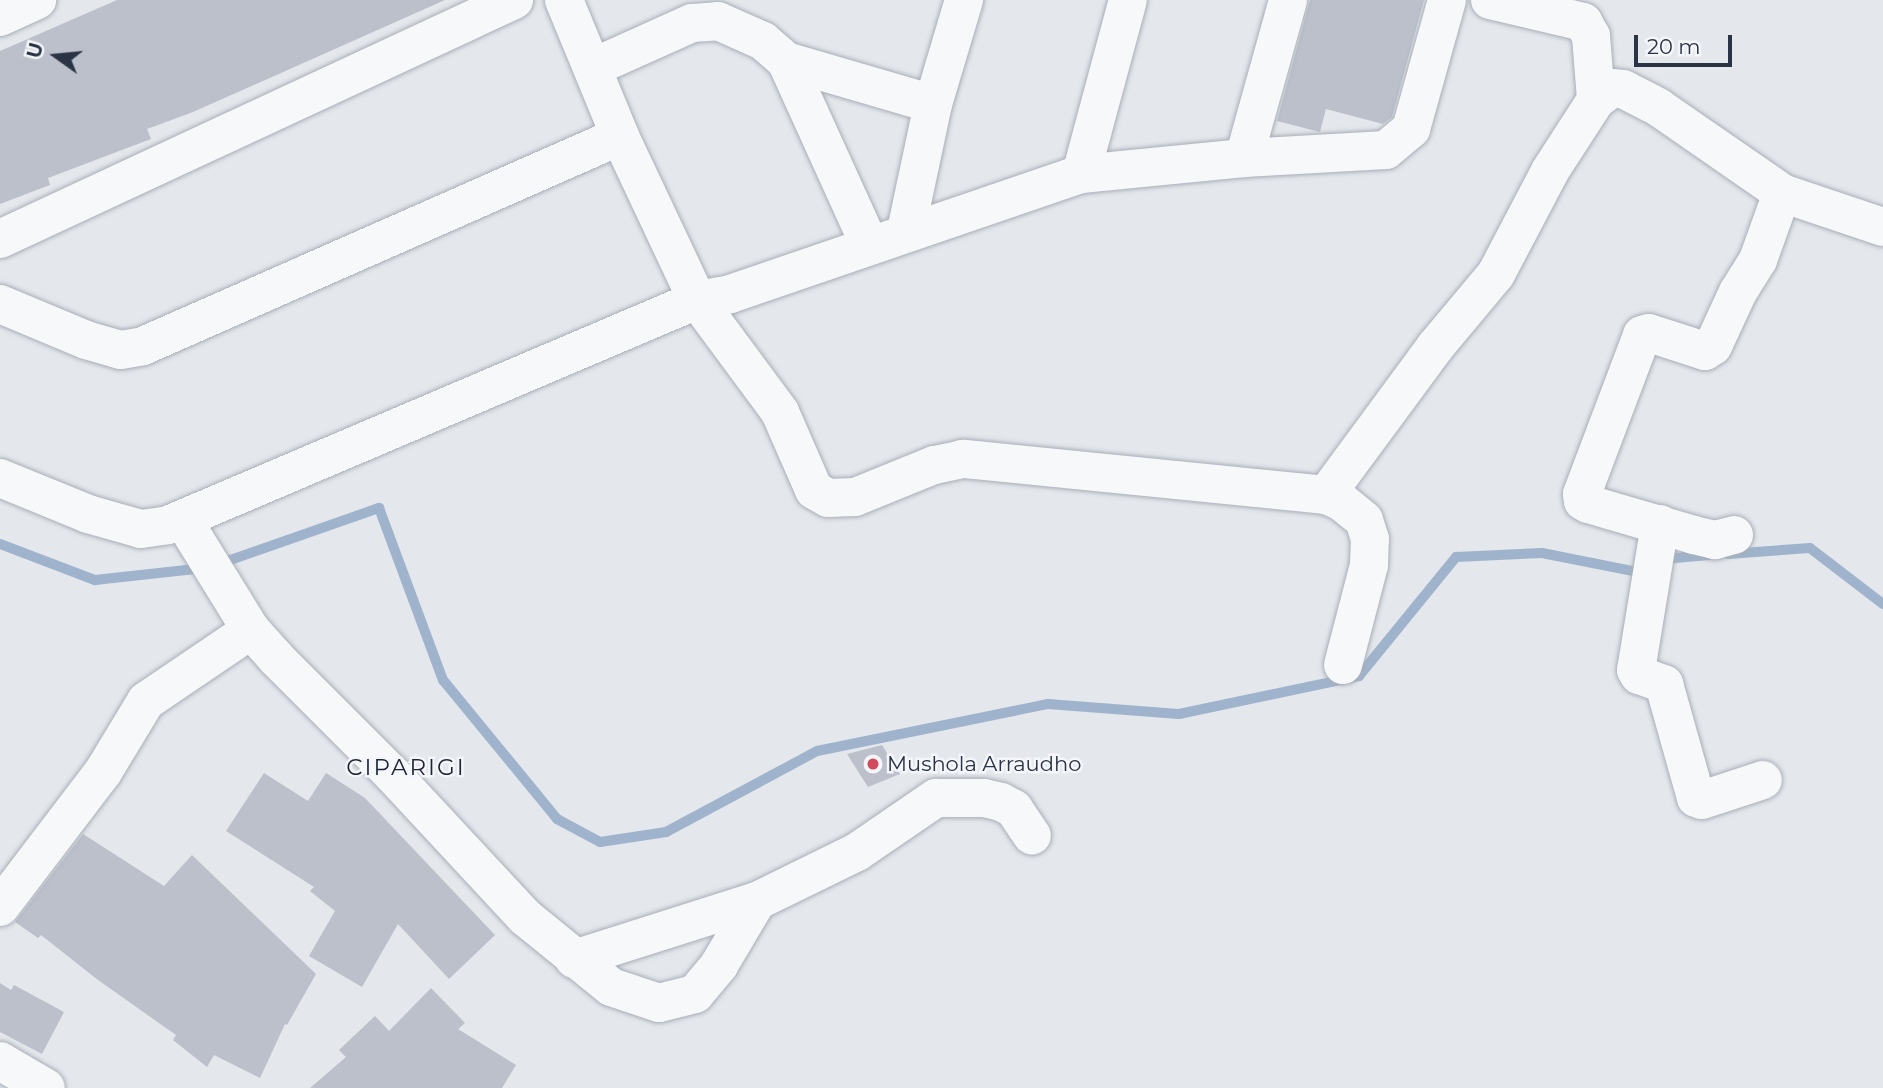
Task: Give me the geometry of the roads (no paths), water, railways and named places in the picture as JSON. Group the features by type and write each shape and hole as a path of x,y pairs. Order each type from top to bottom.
{"street":[{"path":"0,17 37,0"},
{"path":"0,239 514,0"},
{"path":"564,0 594,66 620,136 697,300 780,412 814,490 828,498 855,497 934,466 963,459 1326,495 1342,502 1364,520 1370,539 1369,565 1343,665"},
{"path":"906,231 933,104 964,0"},
{"path":"1081,174 1128,0"},
{"path":"1244,158 1288,0"},
{"path":"0,478 88,514 141,529 191,533 697,300 730,294 906,231 1081,174 1244,158 1386,150 1403,138 1416,116 1447,0"},
{"path":"1490,0 1583,22 1591,36 1595,100"},
{"path":"594,66 692,23 718,20 763,41 786,61 870,246"},
{"path":"786,61 933,104"},
{"path":"1326,495 1435,347 1496,274 1550,171 1595,100 1612,88 1623,89 1658,107 1782,193 1883,227"},
{"path":"0,304 86,340 121,350 143,346 620,136"},
{"path":"1734,535 1715,540 1583,501 1591,469 1642,335 1649,332 1705,351 1713,346 1738,292 1758,260 1782,193"},
{"path":"1660,524 1636,670 1639,675 1664,684 1696,798 1702,800 1763,780"},
{"path":"191,533 251,630 525,916 611,987 659,1003 695,994 719,965 757,901"},
{"path":"0,907 103,772 146,701 251,630"},
{"path":"574,959 757,901 858,852 936,798 984,798 1001,802 1014,809 1032,836"},
{"path":"0,1061 46,1088"}],"waterway":[{"path":"219,564 379,508 443,680 557,819 600,842 666,832 817,751 1048,704 1179,714 1359,676 1456,557 1542,553 1633,571"},
{"path":"0,544 95,580 204,568"},
{"path":"1728,554 1810,548 1883,604"},
{"path":"1664,559 1709,555"}],"place":[{"name":"Mushola Arraudho","path":"873,764"}],"district":[{"name":"CIPARIGI","path":"406,767"}]}
